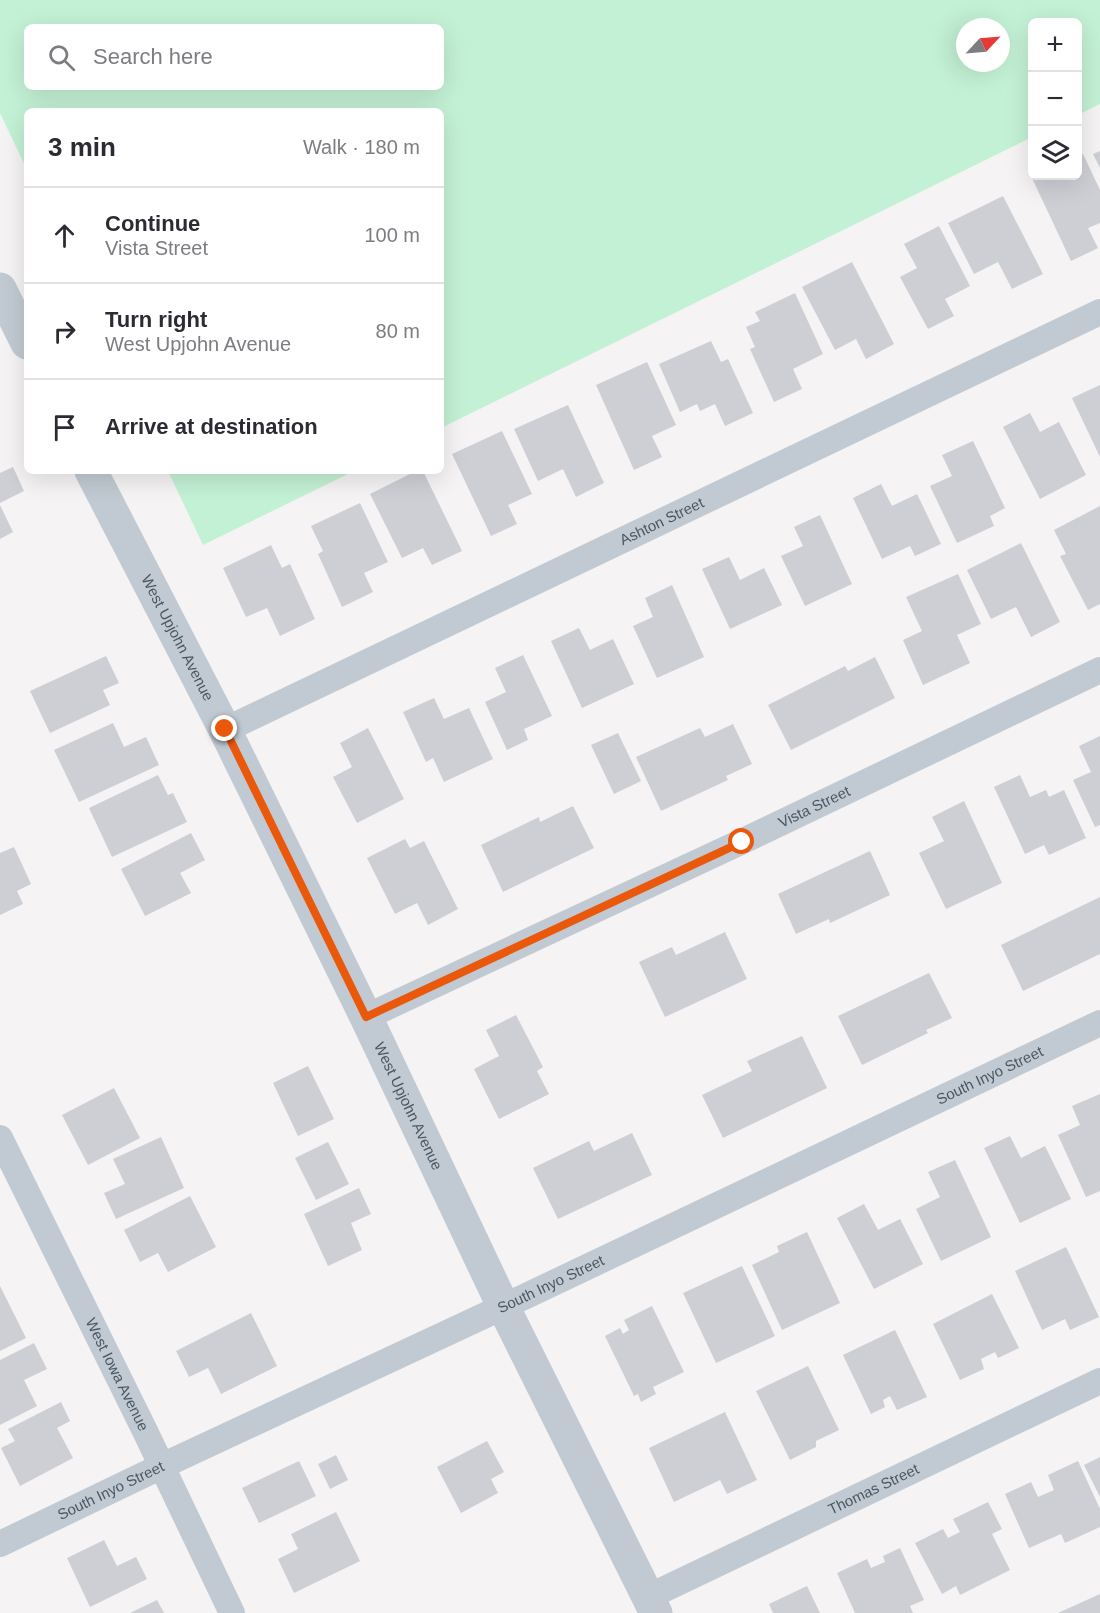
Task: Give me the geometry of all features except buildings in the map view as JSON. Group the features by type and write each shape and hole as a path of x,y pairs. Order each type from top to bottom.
{"street":[{"path":"0,289 24,337"},
{"name":"Ashton Street","path":"225,729 1100,312"},
{"name":"West Upjohn Avenue","path":"93,474 225,729 366,1017 503,1306 652,1605"},
{"name":"Vista Street","path":"366,1017 742,842 1100,670"},
{"name":"South Inyo Street","path":"0,1544 1100,1023"},
{"name":"West Iowa Avenue","path":"0,1138 232,1613"},
{"name":"Thomas Street","path":"652,1605 1100,1381"}],"green space":[{"path":"0,0 1100,0 1100,104 1082,113 1082,18 1028,18 1028,139 444,427 444,108 24,108 24,164 0,113"},
{"path":"169,474 348,474 203,545"}],"route":[{"path":"225,729 366,1017 742,842"}]}
